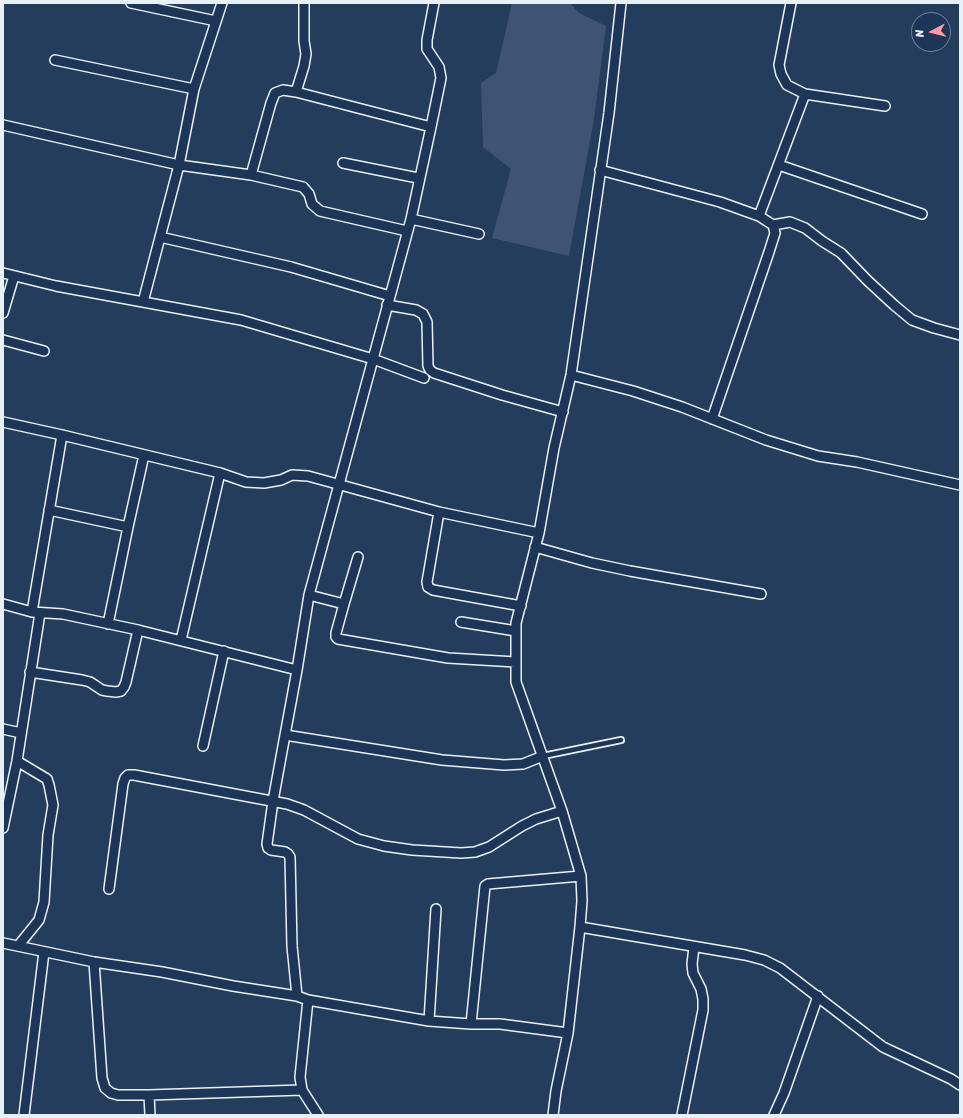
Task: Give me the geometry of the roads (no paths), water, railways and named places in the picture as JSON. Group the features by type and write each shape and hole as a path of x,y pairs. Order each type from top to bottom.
{"street":[{"path":"131,3 216,21"},
{"path":"143,302 179,165 194,89 222,3"},
{"path":"296,92 306,54 304,41 304,3"},
{"path":"297,996 292,946 290,857 285,852 271,850 268,848 267,844 273,801 309,595 411,219 418,178 431,127 441,78 439,67 427,49 427,40 434,3"},
{"path":"554,1115 556,1091 568,1033 580,927 581,876 562,811 516,682 516,623 539,533 554,448 571,375 609,113 621,3"},
{"path":"791,3 779,65 781,74 788,85 805,94 885,106"},
{"path":"55,60 194,89"},
{"path":"251,175 271,103 275,93 283,90 296,92 431,127"},
{"path":"759,216 805,94"},
{"path":"3,125 179,165 251,175 303,187 309,194 312,204 320,211 407,231"},
{"path":"343,163 418,178"},
{"path":"778,165 922,214"},
{"path":"600,170 720,202 759,216 773,225 790,222 805,228 841,253 868,281 912,320 960,335"},
{"path":"411,219 479,234"},
{"path":"712,419 775,233 773,225"},
{"path":"160,237 291,267 416,310 423,314 427,322 428,366 434,373 502,395 563,412"},
{"path":"3,273 56,286 241,320 372,359 424,378"},
{"path":"3,313 14,276"},
{"path":"3,340 44,351"},
{"path":"571,375 633,391 682,407 766,440 818,456 857,462 960,485"},
{"path":"3,422 220,472 246,482 264,483 281,480 292,475 308,476 439,512 539,533"},
{"path":"3,828 17,761 30,672 49,510 62,435"},
{"path":"108,624 144,455"},
{"path":"181,640 220,472"},
{"path":"49,510 128,527"},
{"path":"439,512 426,582 428,587 433,590 521,606"},
{"path":"535,547 592,563 630,571 761,594"},
{"path":"358,557 336,633 336,637 338,639 448,658 516,662"},
{"path":"309,595 344,604"},
{"path":"3,604 36,612 63,614 138,630 297,670"},
{"path":"461,622 516,631"},
{"path":"30,672 90,682 102,690 116,692 121,691 126,682 138,630"},
{"path":"203,746 224,651"},
{"path":"3,729 21,733"},
{"path":"285,734 442,760 504,765 523,764 543,756"},
{"path":"17,761 47,779 53,805 48,835 44,902 39,920 18,946"},
{"path":"109,889 123,784 128,775 287,804 304,810 370,844 412,850 461,854 475,852 489,847 536,819 562,811"},
{"path":"470,1024 485,886 488,884 581,876"},
{"path":"429,1021 436,909"},
{"path":"580,927 745,955 764,960 780,968 884,1047 951,1079 960,1085"},
{"path":"3,943 94,962 162,972 429,1021 470,1024 500,1024 568,1033"},
{"path":"682,1115 703,1010 701,989 693,973 692,964 694,947"},
{"path":"24,1115 44,952"},
{"path":"94,962 102,1078 105,1088 111,1093 118,1095 149,1095 302,1090"},
{"path":"774,1115 784,1093 818,996"},
{"path":"308,1000 300,1077 302,1090 318,1115"},
{"path":"149,1095 150,1115"}],"lane":[{"path":"543,756 621,740"}]}
